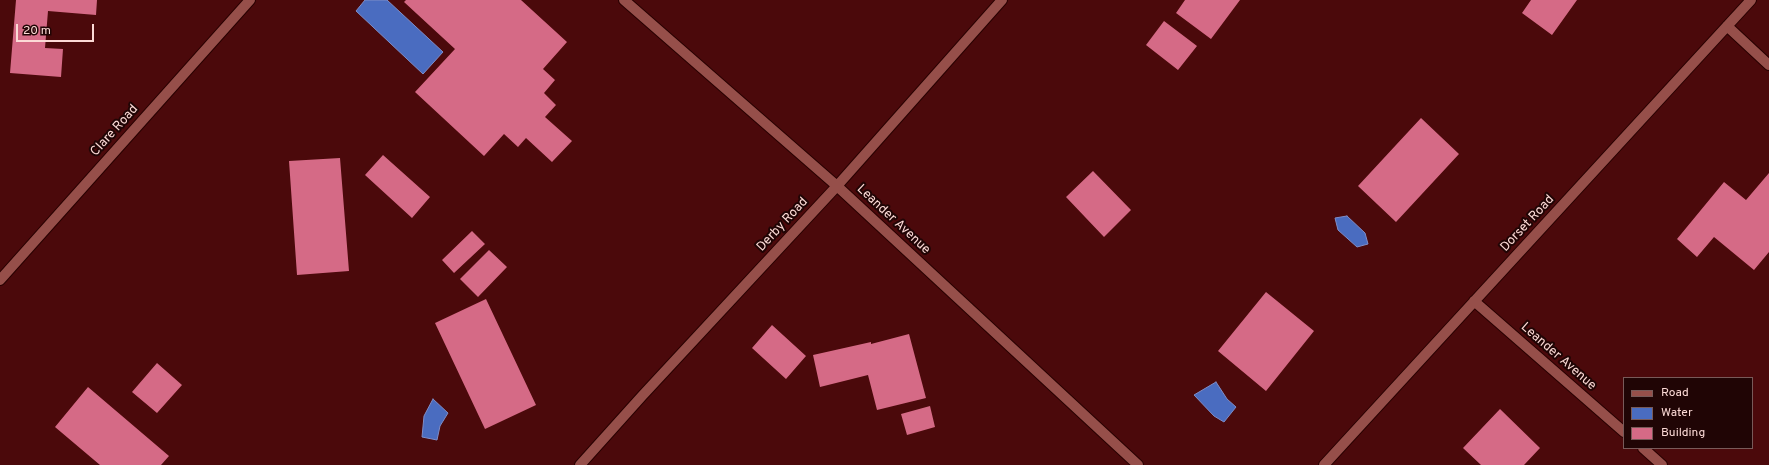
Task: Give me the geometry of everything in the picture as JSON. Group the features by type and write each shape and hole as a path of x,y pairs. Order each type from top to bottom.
{"street":[{"name":"Clare Road","path":"0,280 250,0"},
{"name":"Leander Avenue","path":"624,0 837,186 1138,465"},
{"name":"Derby Road","path":"580,465 837,186 1002,0"},
{"name":"Dorset Road","path":"1324,465 1751,0"},
{"path":"1727,26 1769,65"},
{"name":"Leander Avenue","path":"1474,301 1623,431"},
{"path":"1644,449 1662,465"}],"water":[{"path":"365,0 387,0 443,52 423,74 356,11"},
{"path":"1347,216 1365,233 1368,244 1357,247 1338,230 1335,218"},
{"path":"1216,382 1227,399 1236,407 1224,422 1214,416 1194,395"},
{"path":"433,399 448,413 440,426 437,440 422,437 424,416"}],"building":[{"path":"16,0 97,0 96,15 48,11 45,48 63,49 61,77 10,73"},
{"path":"406,0 521,0 567,42 543,69 555,80 544,93 556,105 545,117 572,141 552,162 526,138 518,147 504,134 484,156 415,92 455,49 404,2"},
{"path":"1185,0 1240,0 1211,39 1176,13"},
{"path":"1531,0 1577,0 1552,35 1522,13"},
{"path":"1164,21 1197,46 1178,70 1146,45"},
{"path":"1421,118 1459,154 1396,222 1358,186"},
{"path":"383,155 430,197 412,218 365,175"},
{"path":"340,158 349,271 297,275 289,161"},
{"path":"1093,171 1131,210 1104,237 1066,197"},
{"path":"1769,173 1769,252 1754,270 1714,237 1697,257 1677,239 1724,182 1746,200"},
{"path":"472,231 485,244 454,273 442,260"},
{"path":"489,250 507,267 478,297 460,279"},
{"path":"1266,292 1314,331 1266,391 1218,351"},
{"path":"486,299 536,405 485,429 435,323"},
{"path":"772,325 806,356 786,379 752,348"},
{"path":"909,334 926,398 877,410 868,375 820,387 813,355 871,342 871,344"},
{"path":"157,363 182,385 157,413 132,392"},
{"path":"88,387 169,456 161,465 100,465 55,427"},
{"path":"930,406 935,427 907,435 901,414"},
{"path":"1500,409 1540,448 1524,465 1481,465 1463,448"}]}
